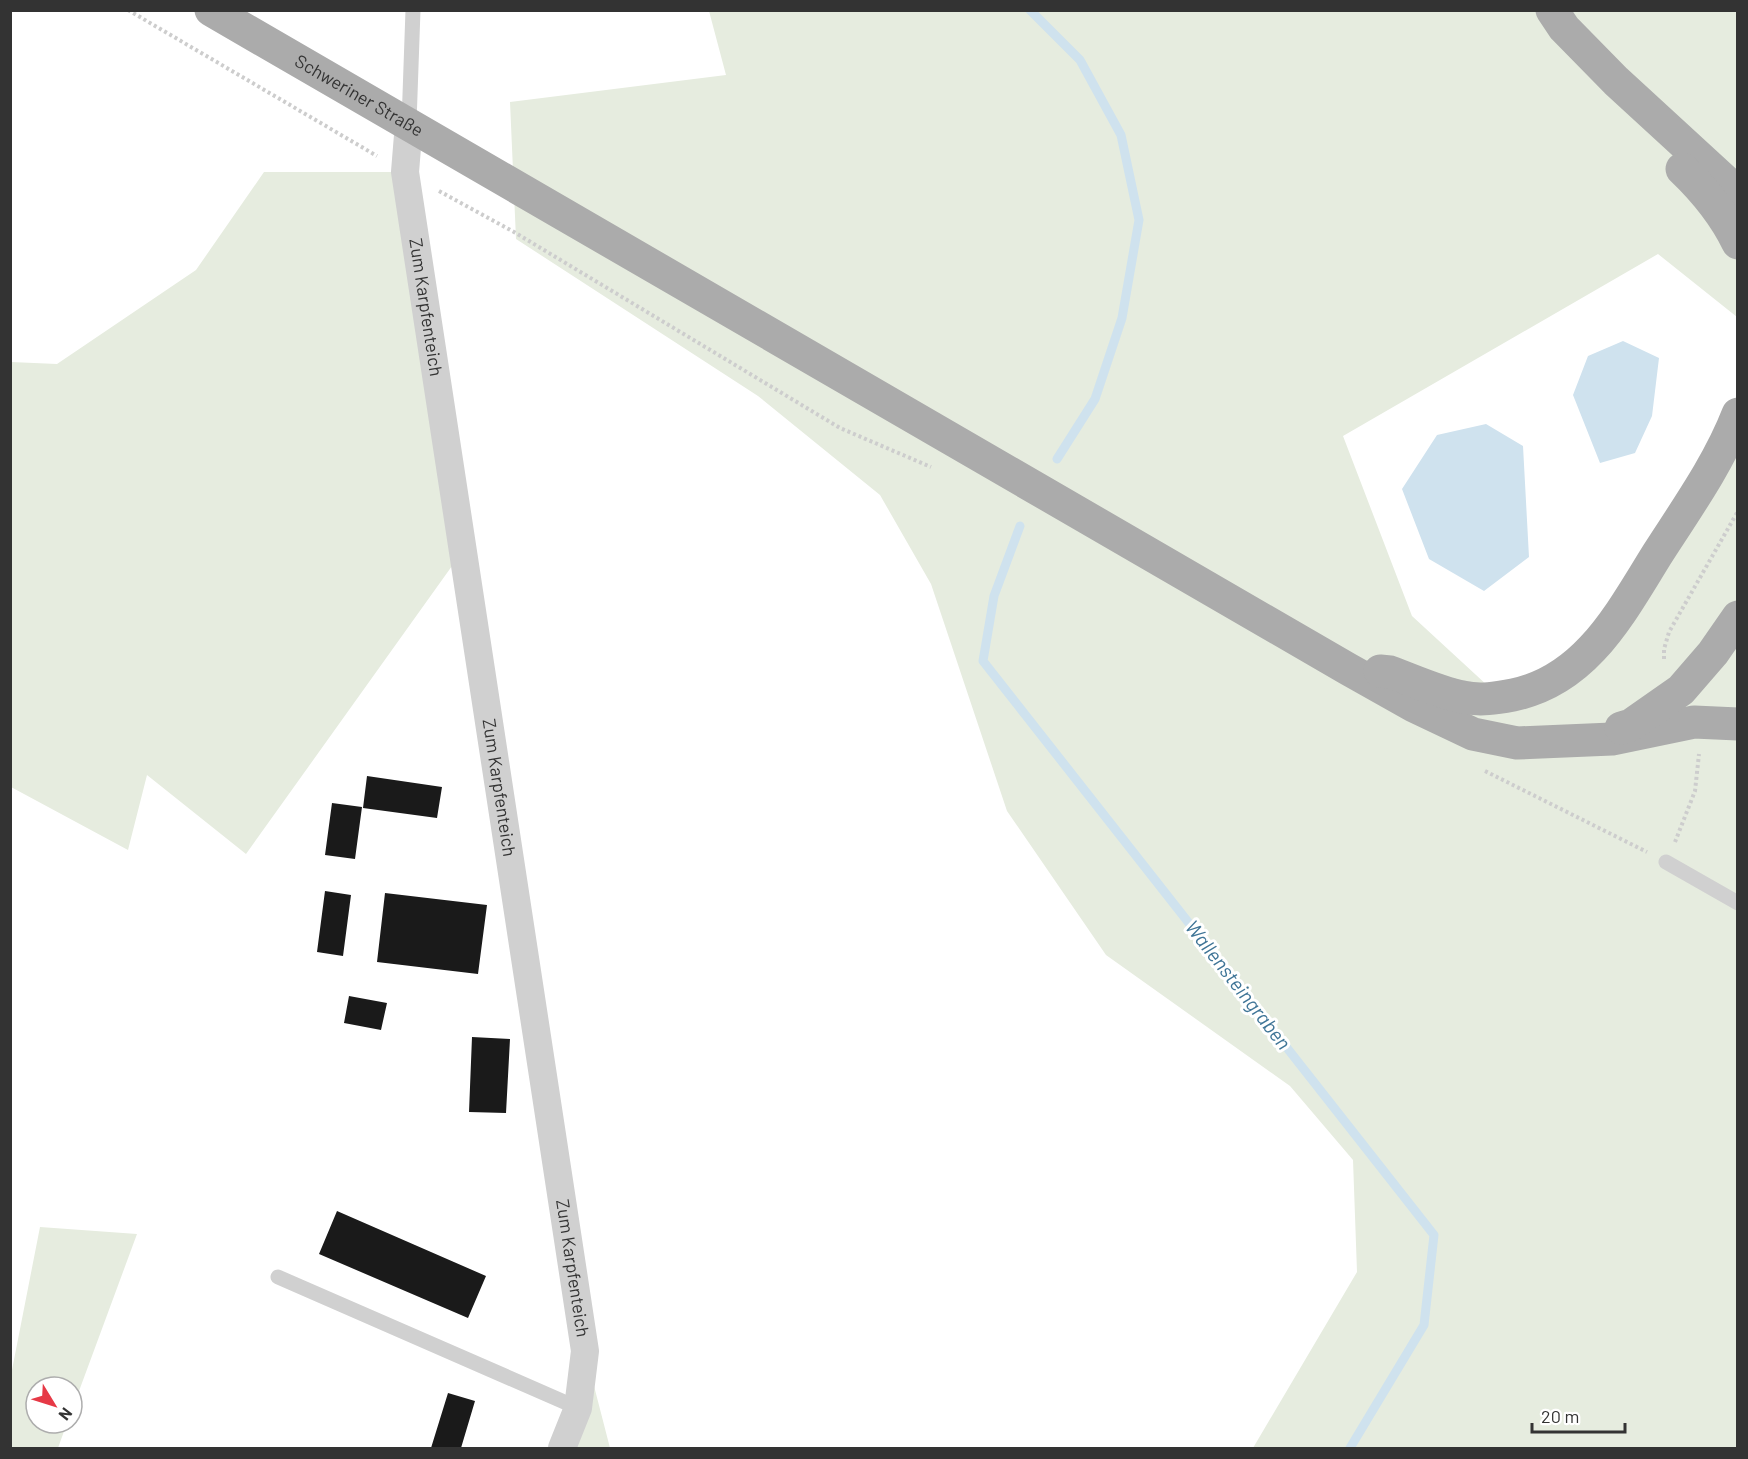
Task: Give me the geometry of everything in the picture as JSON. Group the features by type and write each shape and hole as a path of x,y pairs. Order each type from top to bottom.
{"main road":[{"name":"Schweriner Straße","path":"211,10 1414,706 1473,734 1517,743 1578,742"},
{"path":"1552,10 1564,28 1616,81 1737,193"},
{"path":"1616,81 1620,101 1636,127 1688,175 1712,201 1729,225 1737,243"},
{"path":"1348,669 1390,672 1462,697 1479,699 1528,692 1561,676 1590,652 1610,630 1697,491 1728,438 1737,414"},
{"path":"1578,742 1631,725 1681,690 1713,653 1737,618"},
{"path":"1578,742 1612,739 1694,722 1737,724"}],"street":[{"name":"Zum Karpfenteich","path":"409,123 405,172 585,1351 578,1408 562,1449"}],"lane":[{"path":"409,123 413,10"},
{"path":"1666,862 1737,903"},
{"path":"278,1277 578,1408"}],"path":[{"path":"128,10 405,172 514,232 840,428 938,470"},
{"path":"1477,767 1666,862"}],"shaded area":[{"path":"709,11 1737,11 1737,317 1658,254 1343,436 1412,616 1501,698 1561,676 1737,414 1737,1448 1253,1448 1357,1272 1353,1160 1290,1086 1106,955 1007,811 931,584 880,495 758,396 516,239 510,102 726,75"},
{"path":"264,172 405,172 462,552 246,854 147,775 128,850 11,787 11,362 57,364 196,270"},
{"path":"40,1227 137,1234 84,1378 84,1375 24,1375 24,1435 63,1435 58,1448 11,1448 11,1375"},
{"path":"585,1351 610,1448 562,1448"}],"water":[{"path":"1623,341 1659,358 1652,416 1635,453 1600,463 1573,395 1588,356"},
{"path":"1486,424 1523,446 1529,557 1484,591 1429,559 1402,489 1437,435"}],"building":[{"path":"367,776 442,787 437,818 363,808"},
{"path":"332,803 362,807 355,859 325,855"},
{"path":"325,891 351,895 343,956 317,952"},
{"path":"385,893 487,905 478,974 377,962"},
{"path":"349,996 387,1003 381,1030 344,1023"},
{"path":"472,1037 510,1039 506,1113 469,1112"},
{"path":"337,1211 486,1276 468,1318 319,1254"},
{"path":"448,1393 475,1401 461,1448 431,1448"}],"waterway":[{"name":"Wallensteingraben","path":"1030,10 1080,60 1121,135 1139,220 1122,318 1095,399 1057,459"},
{"name":"Wallensteingraben","path":"1020,526 994,596 983,661 1434,1235 1424,1325 1350,1448"}]}
